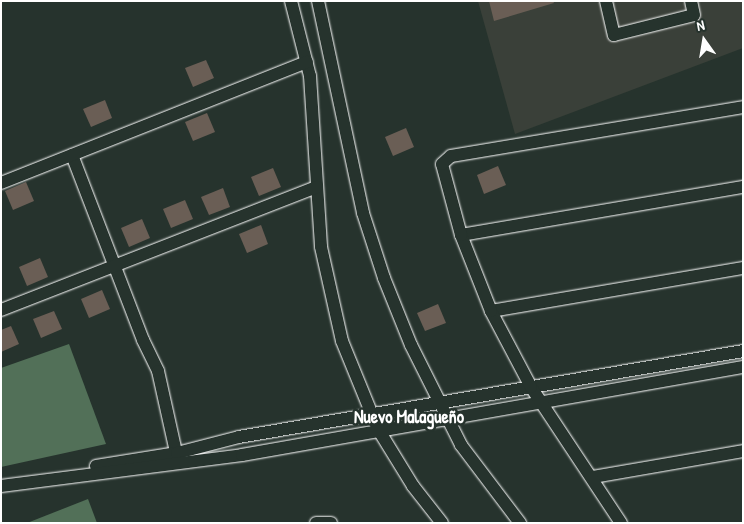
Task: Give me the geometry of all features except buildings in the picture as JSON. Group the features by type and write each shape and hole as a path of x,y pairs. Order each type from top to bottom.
{"street":[{"path":"291,1 307,62 314,118 321,247 332,307 371,415 378,429 412,486 442,523"},
{"path":"318,1 369,236 397,313 447,419 473,462 520,523"},
{"path":"607,4 614,35 694,15 691,1"},
{"path":"1,183 307,62"},
{"path":"621,523 594,477 540,401 491,311 461,235 442,170 446,159 743,108"},
{"path":"72,155 161,380 178,458"},
{"path":"1,310 317,187"},
{"path":"461,235 743,187"},
{"path":"491,311 743,268"},
{"path":"178,458 239,437 743,351"},
{"path":"7,485 178,458 250,454 378,429 447,419 540,401 743,367"},
{"path":"594,477 743,451"},
{"path":"316,523 331,523"}],"shaded area":[{"path":"478,1 743,1 743,48 515,134"}],"green space":[{"path":"69,344 106,444 1,467 1,368"},
{"path":"88,499 97,523 27,523"}],"district":[{"name":"Nuevo Malagueño","path":"409,417"}]}
